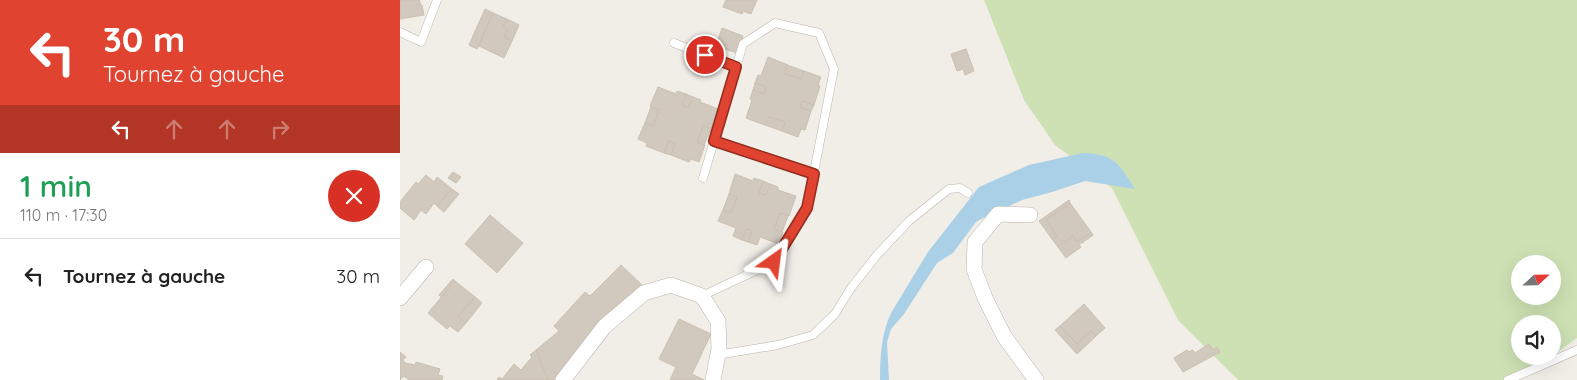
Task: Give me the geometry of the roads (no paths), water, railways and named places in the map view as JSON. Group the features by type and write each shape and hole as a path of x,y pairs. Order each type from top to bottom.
{"street":[{"path":"1030,215 998,214 975,242 974,269 985,298 1004,336 1036,380"},
{"path":"400,298 426,267"},
{"path":"563,380 604,327 644,293 671,285 702,296 718,322 717,355 713,380"}],"lane":[{"path":"400,32 421,42 437,0"},
{"path":"702,296 774,262 807,208 834,69 819,34 775,23 743,44 703,178"},
{"path":"674,43 736,67"},
{"path":"714,141 814,174"},
{"path":"717,355 778,345 813,335 835,314 851,288 877,255 909,221 949,189 960,188 968,193"},
{"path":"1508,380 1577,350"}],"water":[{"path":"1083,153 1102,156 1115,162 1135,189 1085,181 1022,200 976,222 953,253 937,263 904,314 891,329 887,342 889,380 880,380 883,338 891,313 928,252 979,187 1029,165"}]}
